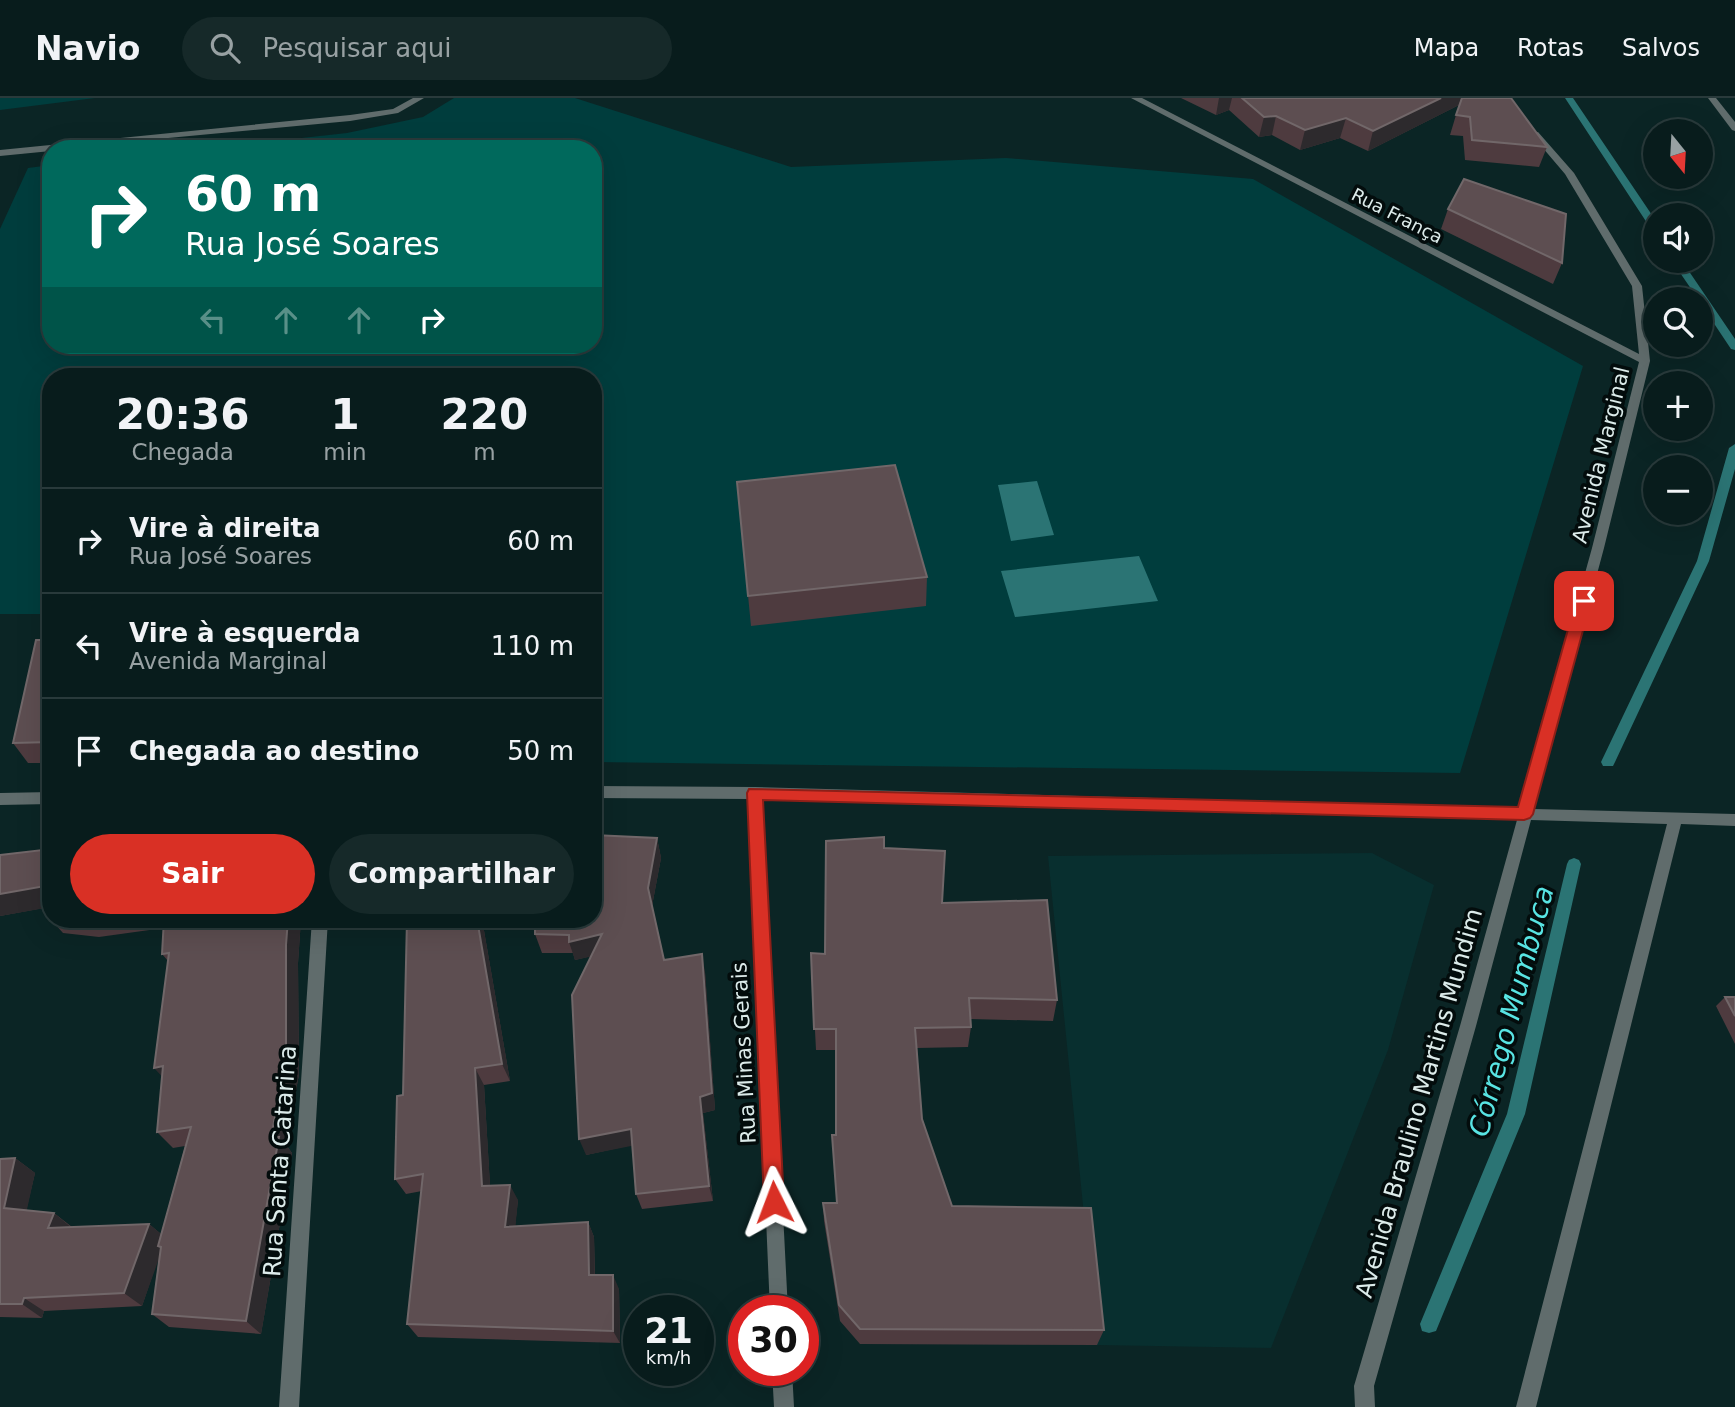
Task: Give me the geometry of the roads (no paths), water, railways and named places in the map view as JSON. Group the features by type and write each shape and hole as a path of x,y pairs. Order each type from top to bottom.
{"street":[{"path":"130,140 350,118 395,111 420,98"},
{"name":"Rua França","path":"1135,98 1645,361"},
{"path":"1712,98 1735,128"},
{"name":"Avenida Marginal","path":"1524,814 1598,548 1645,361 1637,286 1569,173 1528,126"},
{"path":"0,153 42,149"},
{"path":"602,792 755,793 1735,820"},
{"name":"Rua Minas Gerais","path":"755,793 778,1295"},
{"path":"0,799 42,798"},
{"name":"Avenida Braulino Martins Mundim","path":"1365,1407 1364,1386 1468,1026 1524,814"},
{"path":"1525,1407 1676,817"},
{"name":"Rua Santa Catarina","path":"289,1407 319,928"},
{"path":"783,1386 784,1407"}],"waterway":[{"name":"Córrego Mumbuca","path":"1569,98 1643,209"},
{"name":"Córrego Mumbuca","path":"1685,273 1735,347"},
{"name":"Córrego Mumbuca","path":"1608,762 1703,561 1735,448"},
{"name":"Córrego Mumbuca","path":"1429,1324 1516,1114 1574,864"}]}
